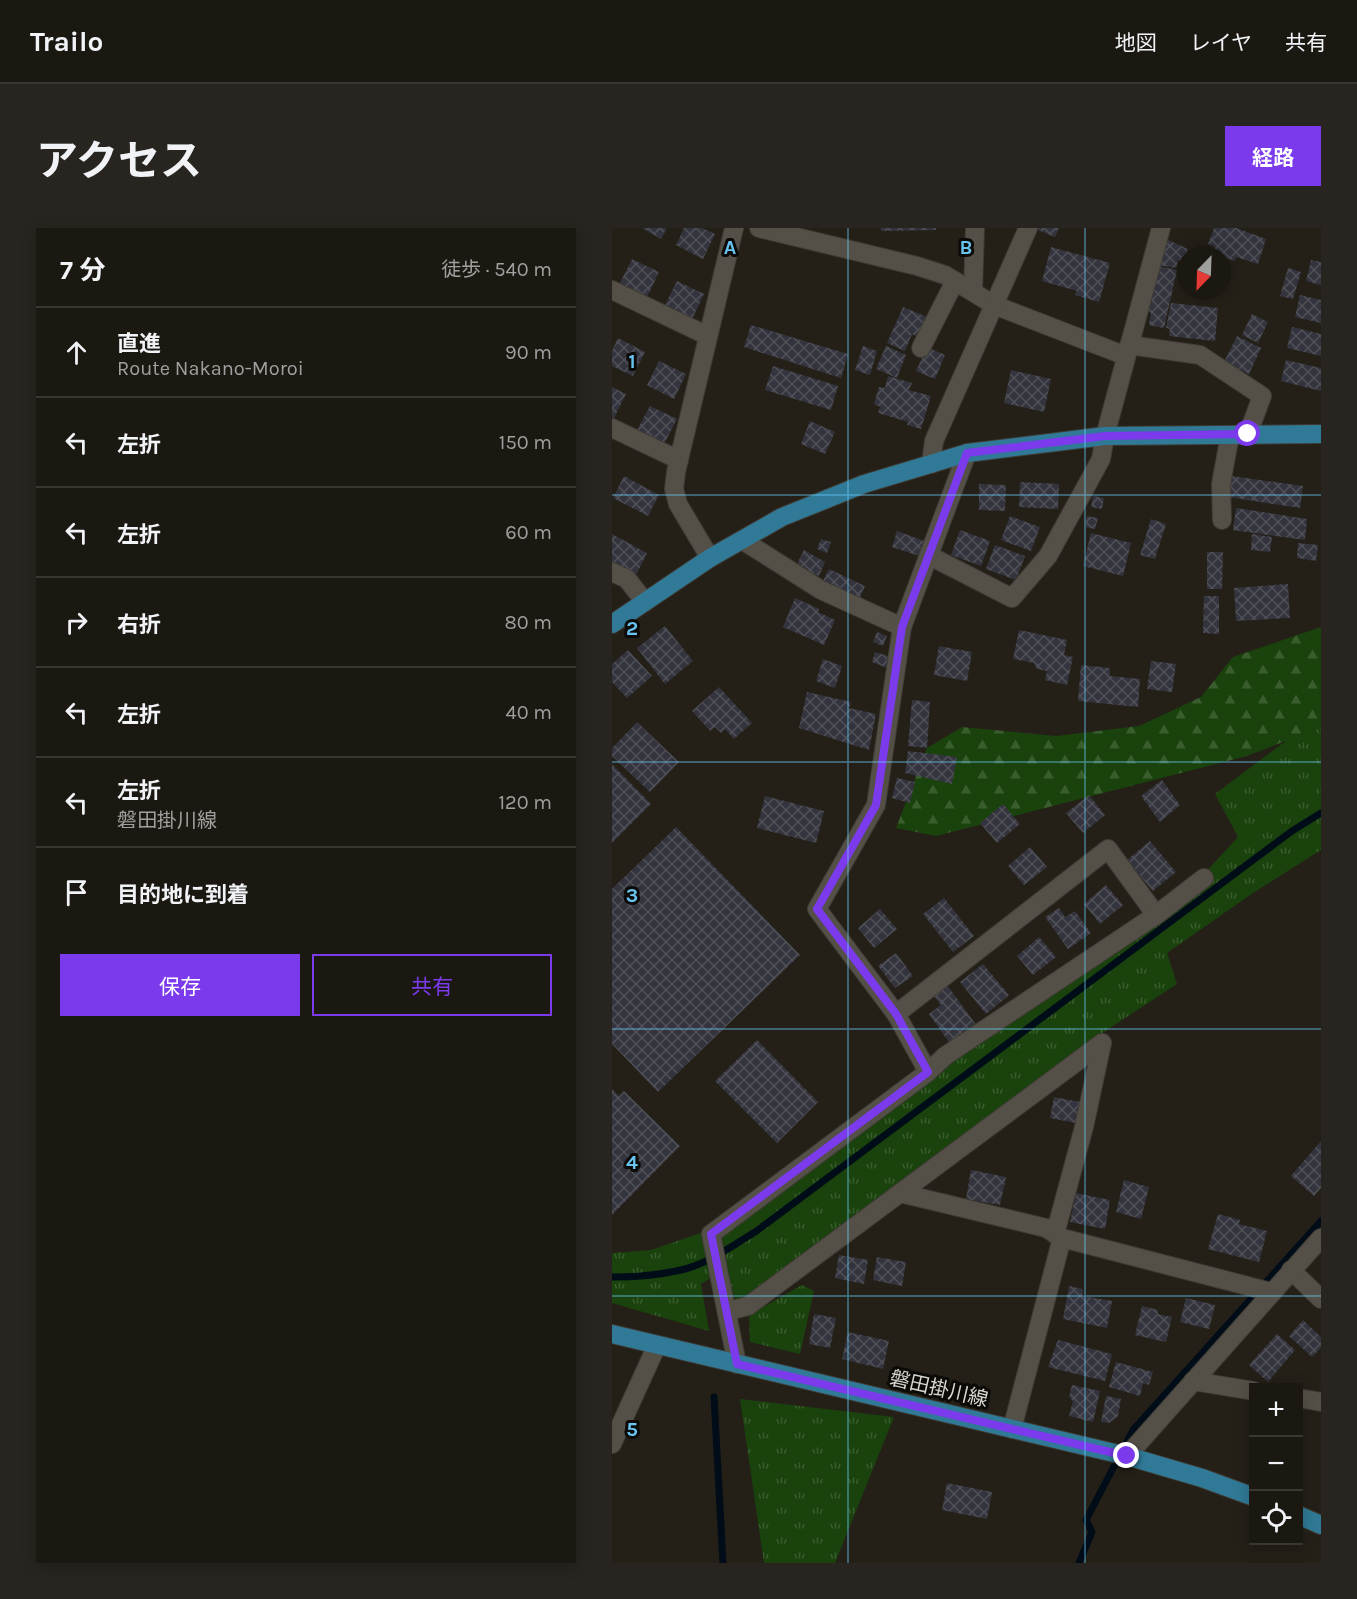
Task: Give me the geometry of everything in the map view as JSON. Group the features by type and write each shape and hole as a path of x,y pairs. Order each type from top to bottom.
{"main road":[{"path":"612,624 710,558 782,517 864,484 967,453 1105,436 1321,434"},
{"name":"磐田掛川線","path":"612,1334 1127,1456 1202,1478 1249,1495"},
{"path":"1303,1517 1321,1525"}],"street":[{"path":"710,558 678,504 674,489 734,228"},
{"path":"759,228 945,275 994,304 1128,350 1200,355 1262,396 1239,435 1221,484 1222,520"},
{"path":"973,292 975,228"},
{"path":"931,464 934,441 1028,228"},
{"path":"930,556 1012,598 1048,556 1101,459 1105,436 1161,228"},
{"path":"921,348 955,281"},
{"path":"612,290 708,336"},
{"path":"612,428 679,460"},
{"path":"928,1072 896,1014 817,909 876,805 902,627 967,453"},
{"path":"742,540 822,590 902,627"},
{"path":"612,572 627,579 645,602"},
{"path":"896,1014 1108,849 1156,915"},
{"path":"737,1364 711,1234 928,1072 945,1056 1156,915 1203,878"},
{"path":"728,1311 748,1306 1102,1043 1012,1429"},
{"path":"900,1193 1046,1228 1058,1236 1271,1292"},
{"path":"1127,1456 1321,1238"},
{"path":"1291,1270 1321,1299"},
{"path":"612,1444 657,1345"},
{"path":"1193,1381 1249,1390"},
{"path":"1303,1399 1321,1402"}],"green space":[{"path":"1321,627 1321,727 1247,756 936,836 896,828 927,748 962,727 1056,736 1139,726 1201,697 1233,657"},
{"path":"1321,727 1321,850 1253,893 1167,953 1177,984 1087,1043 738,1308 725,1269 701,1284 709,1331 612,1303 612,1253 651,1250 721,1226 947,1067 1192,887 1238,837 1215,794 1291,737"},
{"path":"802,1285 814,1291 800,1354 750,1342 749,1315"},
{"path":"740,1399 894,1417 835,1563 764,1563"}],"building":[{"path":"642,228 667,228 661,239"},
{"path":"684,228 702,228 715,234 703,259 676,245"},
{"path":"881,228 936,228 936,230 881,231"},
{"path":"1033,228 1059,228 1055,237"},
{"path":"1214,228 1236,228 1266,239 1258,264 1236,257 1235,261 1231,260 1231,246 1208,244"},
{"path":"1166,239 1181,246 1177,246 1176,268 1157,265"},
{"path":"1051,247 1110,263 1099,302 1075,295 1077,291 1042,281"},
{"path":"632,259 659,272 647,297 620,283"},
{"path":"1311,260 1321,262 1321,285 1306,281"},
{"path":"1157,266 1177,270 1164,328 1149,325 1151,313 1148,311"},
{"path":"1288,268 1301,272 1293,299 1280,296"},
{"path":"677,281 704,294 692,319 665,305"},
{"path":"1300,295 1321,300 1321,323 1295,317"},
{"path":"1171,303 1218,308 1215,341 1169,336 1170,329 1166,328"},
{"path":"903,307 927,317 918,337 912,334 905,351 887,343"},
{"path":"1252,314 1268,322 1258,343 1242,335"},
{"path":"751,325 848,354 841,378 744,347"},
{"path":"1292,327 1321,334 1321,356 1287,348"},
{"path":"1237,336 1261,348 1249,374 1224,362"},
{"path":"618,338 645,352 633,376 612,366 612,351"},
{"path":"863,346 877,351 870,375 855,370"},
{"path":"886,346 906,355 897,378 876,369"},
{"path":"927,347 945,355 935,379 916,371"},
{"path":"1286,360 1321,368 1321,391 1281,381"},
{"path":"659,361 686,374 674,399 647,385"},
{"path":"773,366 838,386 831,410 765,390"},
{"path":"1011,370 1051,379 1044,412 1004,403"},
{"path":"888,376 912,383 909,390 931,396 921,429 907,425 908,422 878,413 880,407 874,404 879,387 885,388"},
{"path":"612,387 626,394 614,418 612,417"},
{"path":"650,406 677,419 664,444 637,430"},
{"path":"810,421 835,432 825,454 801,444"},
{"path":"624,476 659,495 648,516 613,498"},
{"path":"1232,476 1303,486 1300,508 1228,497"},
{"path":"1020,482 1059,484 1058,509 1019,507"},
{"path":"979,484 1006,485 1005,511 979,510"},
{"path":"1093,496 1104,498 1102,509 1091,507"},
{"path":"1236,508 1307,519 1305,540 1233,530"},
{"path":"1010,516 1040,527 1031,551 1001,540"},
{"path":"1087,516 1098,518 1095,529 1085,527"},
{"path":"1151,519 1166,524 1155,559 1140,555"},
{"path":"960,530 990,541 981,566 951,555"},
{"path":"897,531 927,542 922,557 892,547"},
{"path":"1091,533 1131,543 1123,576 1083,566"},
{"path":"612,534 647,553 636,575 612,562"},
{"path":"1252,534 1272,537 1270,552 1251,550"},
{"path":"821,539 831,542 827,553 817,549"},
{"path":"1298,543 1318,545 1316,561 1297,558"},
{"path":"995,545 1025,556 1016,580 986,569"},
{"path":"804,550 825,562 819,576 796,566"},
{"path":"1207,552 1223,552 1222,589 1207,589"},
{"path":"829,569 865,586 859,600 822,583"},
{"path":"1288,584 1290,618 1236,621 1234,588"},
{"path":"1204,596 1219,596 1219,634 1203,633"},
{"path":"795,598 819,609 818,612 835,620 824,645 783,627"},
{"path":"665,626 693,661 665,684 637,648"},
{"path":"1019,630 1067,640 1064,655 1073,657 1067,685 1045,680 1047,671 1037,669 1034,663 1013,659"},
{"path":"877,632 887,636 883,646 873,642"},
{"path":"939,646 972,652 967,681 934,675"},
{"path":"628,650 652,676 627,698 612,682 612,664"},
{"path":"875,652 891,657 887,668 872,662"},
{"path":"823,659 842,666 835,688 816,681"},
{"path":"1151,661 1176,664 1172,692 1147,689"},
{"path":"1081,665 1110,668 1110,676 1140,679 1138,707 1078,701"},
{"path":"719,687 752,723 734,739 725,729 721,733 715,727 710,731 692,711"},
{"path":"807,692 851,702 849,708 876,714 869,750 799,728"},
{"path":"912,700 930,702 927,748 908,746"},
{"path":"637,722 679,762 650,792 612,756 612,748"},
{"path":"908,751 957,757 952,784 905,773"},
{"path":"612,764 651,804 612,843"},
{"path":"897,778 915,782 910,803 892,798"},
{"path":"1162,780 1180,805 1160,822 1141,796"},
{"path":"1089,795 1105,815 1083,833 1066,813"},
{"path":"765,796 824,811 816,843 757,828"},
{"path":"1003,804 1020,824 997,843 980,823"},
{"path":"676,827 800,955 658,1092 612,1044 612,889"},
{"path":"1150,841 1176,872 1153,891 1127,860"},
{"path":"1030,847 1047,867 1024,885 1008,866"},
{"path":"1106,885 1123,905 1100,924 1084,904"},
{"path":"944,898 974,936 953,952 923,914"},
{"path":"1059,908 1065,917 1075,911 1091,933 1068,949 1045,917"},
{"path":"880,909 897,929 874,948 858,928"},
{"path":"1039,937 1056,957 1033,975 1017,956"},
{"path":"896,953 913,976 895,988 878,966"},
{"path":"983,964 1009,995 986,1014 960,982"},
{"path":"947,985 977,1026 951,1045 929,1014 941,1005 933,995"},
{"path":"757,1040 818,1102 777,1143 715,1081"},
{"path":"612,1089 619,1096 624,1091 680,1146 612,1215"},
{"path":"1054,1097 1080,1102 1076,1123 1050,1118"},
{"path":"1321,1141 1321,1188 1314,1196 1291,1176"},
{"path":"971,1170 1006,1177 1000,1205 966,1199"},
{"path":"1124,1180 1149,1187 1141,1219 1116,1212"},
{"path":"1076,1193 1110,1200 1105,1229 1070,1222"},
{"path":"1218,1214 1240,1220 1239,1224 1267,1231 1259,1262 1208,1249"},
{"path":"839,1255 868,1260 864,1284 835,1278"},
{"path":"877,1257 906,1262 902,1286 873,1280"},
{"path":"1069,1286 1083,1289 1082,1296 1112,1301 1107,1328 1063,1319"},
{"path":"1186,1298 1215,1305 1209,1329 1180,1322"},
{"path":"1142,1306 1158,1310 1158,1314 1172,1317 1166,1342 1135,1335"},
{"path":"814,1314 836,1318 830,1348 809,1344"},
{"path":"1303,1320 1321,1337 1321,1348 1312,1357 1289,1336"},
{"path":"848,1332 889,1341 883,1369 842,1359"},
{"path":"1277,1334 1295,1350 1268,1382 1249,1365"},
{"path":"1058,1340 1112,1354 1105,1381 1048,1367"},
{"path":"1116,1362 1153,1372 1149,1385 1143,1383 1140,1396 1109,1387"},
{"path":"1072,1385 1100,1391 1093,1422 1069,1416 1073,1401 1069,1397"},
{"path":"1106,1396 1121,1399 1118,1416 1109,1423 1101,1422"},
{"path":"947,1483 992,1492 987,1519 942,1510"}],"waterway":[{"path":"612,1277 673,1272 701,1264 755,1232 1292,831 1321,813"},
{"path":"1079,1563 1092,1532 1086,1520 1133,1430 1321,1221"},
{"path":"714,1397 723,1563"}],"route":[{"path":"1127,1456 737,1364 711,1234 928,1072 896,1014 817,909 876,805 902,627 967,453 1105,436 1248,434"}]}
